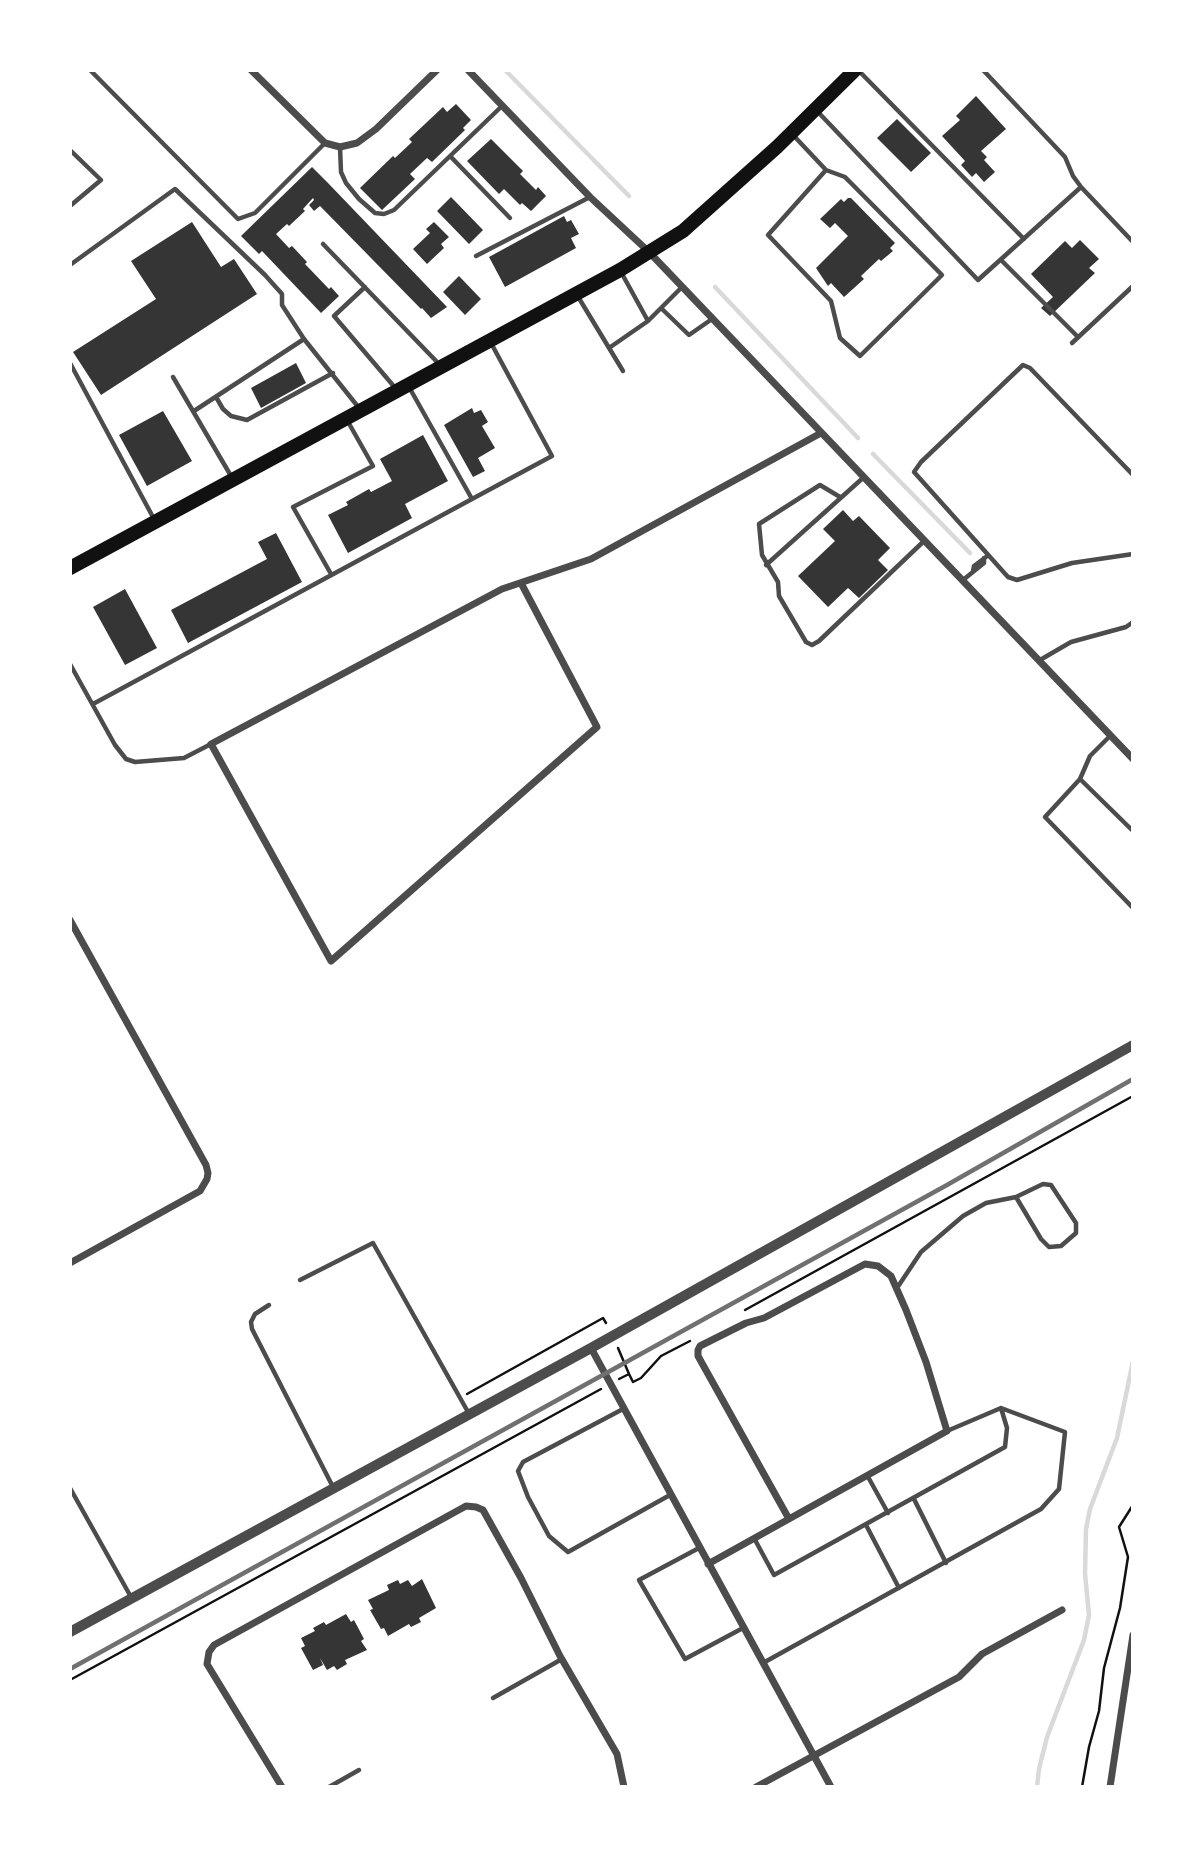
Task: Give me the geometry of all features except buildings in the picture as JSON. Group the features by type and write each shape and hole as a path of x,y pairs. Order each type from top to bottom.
{"main road":[{"path":"70,568 490,342 620,270 683,231 856,70"}],"street":[{"path":"251,70 325,143 340,147 357,144 376,129 437,70"},
{"path":"468,70 590,197 649,252 1133,759"},
{"path":"522,583 597,727 331,961 211,744 502,589 591,559 821,433"},
{"path":"70,920 206,1165 207,1179 200,1191 70,1263"},
{"path":"70,1632 591,1348 1133,1045"},
{"path":"708,1564 789,1519 867,1475 947,1431 926,1362 897,1289 891,1276 878,1266 864,1264 764,1318 746,1323 700,1346 698,1350 698,1356 789,1519"},
{"path":"591,1348 831,1787"},
{"path":"282,1787 206,1664 214,1644 466,1506 483,1510 562,1659 617,1754 624,1787"},
{"path":"756,1787 959,1677 982,1654 1062,1610"},
{"path":"1110,1787 1133,1639"}],"lane":[{"path":"90,70 238,219 255,213 325,143"},
{"path":"856,70 1024,239"},
{"path":"983,70 1065,157 1081,187 1133,242"},
{"path":"340,147 341,172 346,183 375,213 384,214 394,210 502,105"},
{"path":"816,109 978,280 1081,187"},
{"path":"791,133 826,170 845,177 942,275 860,356 840,338 831,301 768,235 826,170"},
{"path":"70,150 101,180 70,206"},
{"path":"451,157 510,218"},
{"path":"70,265 175,189 282,294 282,304 304,338 361,411"},
{"path":"476,256 590,197"},
{"path":"323,244 442,367"},
{"path":"1001,260 1078,337"},
{"path":"620,270 648,321"},
{"path":"1072,344 1133,286"},
{"path":"365,287 334,316 403,389 472,499"},
{"path":"609,348 648,321 682,287"},
{"path":"577,294 623,371"},
{"path":"662,309 689,335 712,318"},
{"path":"194,411 304,338"},
{"path":"93,704 552,456 490,342"},
{"path":"70,363 156,523"},
{"path":"1133,475 1030,368 1023,365 921,462 914,472 986,556 1008,577 1017,580 1072,563 1133,554"},
{"path":"216,397 231,416 247,420 333,373"},
{"path":"173,377 233,480"},
{"path":"331,574 293,507 373,466 346,419"},
{"path":"766,565 864,477"},
{"path":"840,497 820,485 759,524 759,541 766,565 778,582 779,596 806,642 812,645 924,541"},
{"path":"962,580 986,556"},
{"path":"1040,660 1070,642 1126,627 1133,622"},
{"path":"70,664 121,754 135,762 184,758 211,744"},
{"path":"1110,736 1090,756 1080,779 1045,817 1133,908"},
{"path":"1080,779 1133,831"},
{"path":"897,1289 921,1252 955,1223 986,1203 1016,1197 1043,1184 1051,1185 1076,1223 1076,1233 1061,1246 1049,1247 1041,1239 1016,1197"},
{"path":"300,1280 373,1243 469,1413"},
{"path":"269,1305 255,1314 251,1322 252,1329 333,1488"},
{"path":"754,1538 774,1575 1005,1447 1007,1427 1001,1408"},
{"path":"763,1662 1041,1509 1059,1489 1065,1432 1001,1408 947,1431"},
{"path":"623,1409 523,1462 518,1471 528,1497 550,1536 568,1552 670,1495"},
{"path":"867,1475 888,1513"},
{"path":"70,1488 131,1598"},
{"path":"914,1499 946,1563"},
{"path":"866,1525 899,1588"},
{"path":"699,1548 639,1580 685,1659 743,1628"},
{"path":"493,1698 562,1659"},
{"path":"329,1787 359,1770"}],"path":[{"path":"1082,1787 1088,1747 1099,1711 1104,1668 1120,1608 1128,1557 1119,1527 1133,1505"}],"waterway":[{"path":"505,70 629,196"},
{"path":"715,287 858,438"},
{"path":"873,454 970,553"},
{"path":"1037,1787 1047,1737 1084,1640 1089,1615 1085,1574 1086,1529 1090,1509 1117,1438 1133,1361"}],"railway":[{"path":"70,1669 947,1185 1133,1079"}]}
